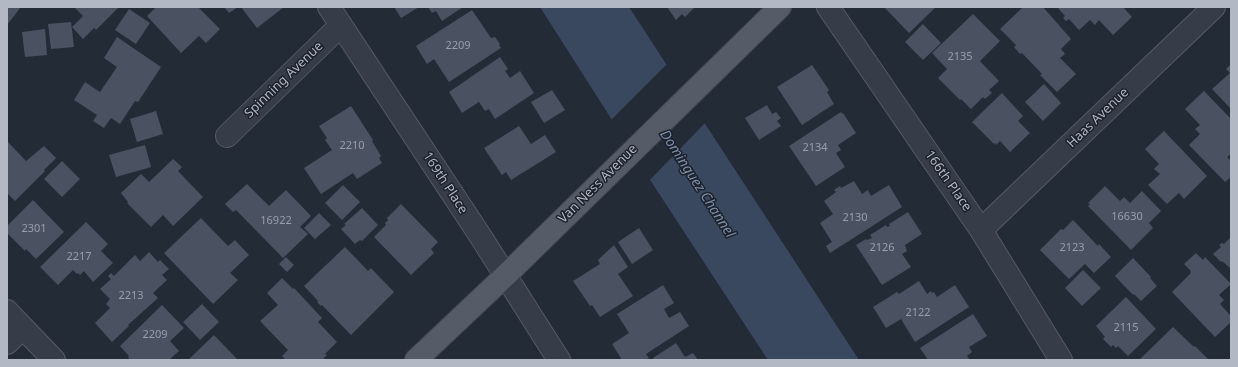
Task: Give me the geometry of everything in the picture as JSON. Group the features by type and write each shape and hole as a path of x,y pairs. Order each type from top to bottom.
{"main road":[{"name":"Van Ness Avenue","path":"416,360 505,276 628,154 780,7"}],"street":[{"name":"169th Place","path":"329,7 479,234 559,360"},
{"name":"166th Place","path":"828,7 981,230 1061,360"},
{"name":"Haas Avenue","path":"981,230 1214,7"},
{"name":"Spinning Avenue","path":"227,136 341,25"},
{"path":"7,311 54,360"},
{"path":"7,343 23,328"}],"water":[{"name":"Dominguez Channel","path":"540,7 629,7 859,360 768,360 656,189"}],"pier":[{"path":"668,63 706,122 649,181 611,120"}],"building":[{"path":"7,7 21,7 7,25"},
{"path":"74,7 119,7 96,30 94,28 83,39 72,27 83,16"},
{"path":"156,7 198,7 220,29 206,43 199,36 181,53 147,16"},
{"path":"224,7 238,7 229,13"},
{"path":"241,7 284,7 257,28"},
{"path":"394,7 419,7 401,18"},
{"path":"428,7 463,7 442,21 436,11 432,13"},
{"path":"667,7 695,7 685,17 682,14 676,20"},
{"path":"884,7 936,7 909,33"},
{"path":"1023,7 1043,7 1071,39 1061,49 1065,54 1060,58 1076,74 1057,92 1040,75 1042,74 1022,53 1020,54 1014,47 1016,45 1000,29"},
{"path":"1057,7 1123,7 1132,17 1113,35 1099,20 1095,25 1090,20 1079,30 1069,19 1066,21 1063,18 1065,16"},
{"path":"129,9 150,23 136,44 115,30"},
{"path":"472,10 491,38 495,37 501,48 449,82 434,59 427,64 416,46"},
{"path":"973,14 1000,41 980,61 999,81 989,90 992,93 985,99 983,97 971,109 938,78 947,69 932,53"},
{"path":"71,22 74,47 51,49 48,24"},
{"path":"923,24 941,43 923,60 905,42"},
{"path":"45,29 47,55 25,57 22,32"},
{"path":"117,37 161,67 138,102 135,101 120,124 111,118 104,128 93,121 97,115 74,100 85,82 100,92 117,67 104,58"},
{"path":"500,57 508,69 505,71 510,78 520,71 534,93 495,119 489,109 485,111 479,102 462,113 449,92"},
{"path":"1231,64 1231,109 1212,89 1230,73 1226,69"},
{"path":"812,65 829,90 827,92 834,104 802,125 777,87"},
{"path":"1044,84 1061,103 1043,121 1025,102"},
{"path":"552,90 565,110 544,123 531,102"},
{"path":"1204,91 1231,119 1231,154 1227,157 1231,161 1231,177 1225,182 1189,145 1200,134 1195,129 1200,125 1185,109"},
{"path":"1002,93 1023,116 1018,121 1030,133 1010,152 1000,141 996,145 995,143 994,144 972,122"},
{"path":"767,105 772,114 776,112 781,118 777,121 781,126 759,140 745,118"},
{"path":"351,106 373,140 372,141 381,156 379,158 382,163 357,179 353,173 321,194 304,168 332,150 325,140 327,138 319,126"},
{"path":"156,111 163,134 137,142 130,119"},
{"path":"841,112 856,133 838,145 841,150 836,153 845,167 816,186 789,146"},
{"path":"519,126 531,144 545,135 556,152 511,180 506,172 502,175 484,148"},
{"path":"1164,131 1207,176 1184,199 1179,193 1167,204 1148,185 1160,174 1154,169 1159,164 1145,149"},
{"path":"7,141 26,161 44,146 56,158 15,201 7,193"},
{"path":"145,145 151,167 116,177 109,155"},
{"path":"173,159 182,167 178,171 203,197 173,226 163,215 151,227 127,203 128,202 121,193 141,174 149,182"},
{"path":"62,161 80,179 62,197 44,179"},
{"path":"854,181 862,194 868,190 871,196 889,185 902,207 830,253 826,246 832,242 820,223 833,214 824,201 836,192 834,190 840,186 841,188"},
{"path":"247,184 269,206 286,190 311,216 300,227 308,234 283,258 236,210 233,212 225,204"},
{"path":"343,185 360,202 342,220 325,203"},
{"path":"1105,186 1120,201 1124,197 1130,203 1142,191 1161,211 1149,223 1153,228 1131,250 1088,206 1090,204 1088,203"},
{"path":"33,200 64,232 36,259 26,249 25,251 7,233 7,226"},
{"path":"401,204 438,242 431,249 434,253 411,275 374,237 386,225 385,223 388,220 387,218"},
{"path":"362,208 378,225 362,241 360,240 355,244 341,229 346,225 344,224"},
{"path":"908,212 922,234 905,245 907,251 902,254 911,267 882,285 856,245 866,239 872,238 870,235 886,225 887,227 890,226 889,224"},
{"path":"319,213 331,225 315,239 304,228"},
{"path":"201,218 228,246 235,240 249,255 230,273 238,280 213,304 164,253"},
{"path":"1073,220 1111,257 1094,273 1085,264 1069,279 1040,250 1061,229 1063,230"},
{"path":"86,222 108,244 101,251 113,263 93,282 84,271 80,275 73,270 58,285 40,267"},
{"path":"639,228 653,250 632,264 618,242"},
{"path":"1231,237 1231,269 1213,254 1221,247 1219,245 1222,243 1224,244"},
{"path":"614,245 628,267 618,274 633,296 600,317 592,305 590,306 573,281 600,264 598,260"},
{"path":"345,247 368,271 371,268 394,292 351,335 322,305 321,306 317,302 318,301 304,286"},
{"path":"149,252 158,262 160,260 169,269 162,275 167,280 153,293 158,298 128,325 129,326 112,342 95,323 110,308 106,304 110,299 100,289 111,279 108,276 111,273 114,276 135,255 140,261"},
{"path":"1196,253 1203,260 1205,257 1231,284 1219,295 1224,300 1220,304 1231,316 1231,322 1215,337 1172,292 1191,273 1191,271 1184,264"},
{"path":"286,257 294,265 287,272 279,264"},
{"path":"1133,258 1151,277 1150,278 1157,286 1141,301 1134,294 1133,295 1115,276"},
{"path":"1083,270 1101,288 1082,306 1065,288"},
{"path":"282,278 293,289 294,288 322,318 318,322 337,342 325,354 327,355 322,360 286,360 282,356 288,350 260,321 278,305 267,293"},
{"path":"919,281 927,294 931,291 932,293 934,292 937,297 955,285 969,307 915,342 901,319 886,328 873,307 897,292 899,294"},
{"path":"663,285 674,303 664,309 669,318 680,312 689,326 646,354 649,358 645,360 622,360 612,344 629,333 617,314"},
{"path":"1126,297 1156,329 1128,356 1118,346 1116,348 1113,345 1111,347 1103,339 1105,337 1096,326"},
{"path":"202,304 219,322 200,340 183,322"},
{"path":"162,305 184,328 170,341 179,351 169,360 130,360 128,357 129,356 120,346"},
{"path":"973,314 987,336 969,347 972,352 967,356 970,360 928,360 920,348"},
{"path":"1173,327 1194,347 1195,346 1209,360 1139,360"},
{"path":"214,335 238,360 188,360"},
{"path":"676,343 685,357 693,353 698,360 654,360 653,358"}]}
